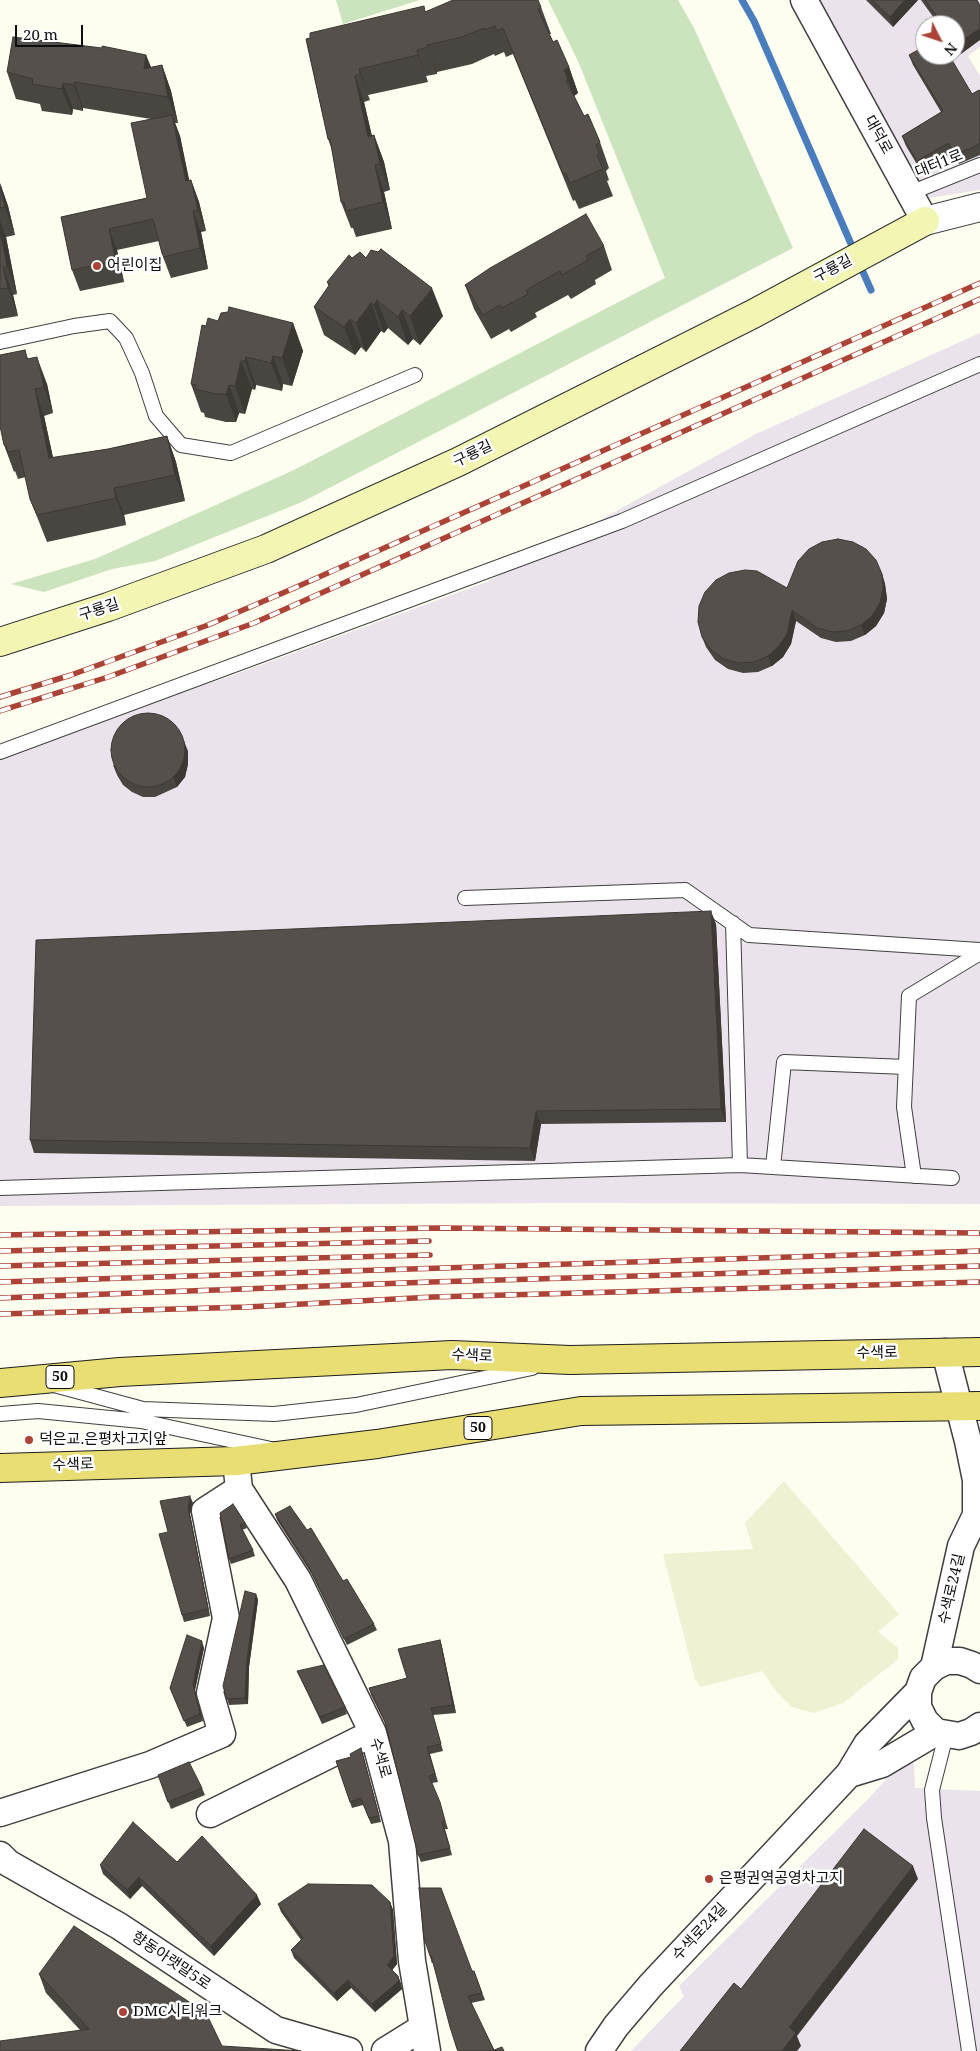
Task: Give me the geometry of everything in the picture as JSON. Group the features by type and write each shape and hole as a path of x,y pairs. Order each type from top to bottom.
{"main road":[{"name":"구룡길","path":"0,642 108,607 266,549 458,462 753,314 917,225"},
{"name":"수색로","path":"0,1383 120,1372 452,1355 570,1360 980,1352"},
{"name":"수색로","path":"0,1468 236,1461 377,1444 582,1411 968,1405"}],"street":[{"name":"대덕로","path":"804,0 910,193 917,225"},
{"path":"917,225 980,207"},
{"name":"수색로24길","path":"599,2051 616,2026 651,1984 849,1774 867,1744 918,1692 923,1678 934,1667 961,1546 978,1519 976,1480 968,1441 968,1405 945,1352"},
{"name":"수색로","path":"236,1461 239,1489 298,1580 373,1732 402,1841 412,1961 425,2040"},
{"path":"0,1813 150,1765 222,1734 210,1693 226,1618 205,1511 239,1489"},
{"path":"934,1667 946,1661 960,1661 972,1664 980,1670"},
{"path":"918,1692 918,1708 925,1722 941,1733"},
{"name":"수색로24길","path":"849,1774 882,1764 941,1733 959,1736 971,1732 980,1726"},
{"path":"210,1814 373,1732"},
{"name":"향동아랫말5로","path":"0,1855 8,1863 118,1926 276,2030 348,2051"},
{"path":"384,2051 425,2040"}],"lane":[{"name":"대터1로","path":"910,193 980,165"},
{"path":"0,342 74,326 110,321 126,338 142,373 156,416 181,445 232,452 415,375"},
{"path":"0,752 622,521 980,364"},
{"path":"465,898 685,890 750,935 980,952"},
{"path":"732,923 740,1165"},
{"path":"914,1176 904,1107 909,996 980,952"},
{"path":"773,1167 784,1062 906,1066"},
{"path":"0,1188 740,1165 952,1178"},
{"path":"33,1380 143,1409 274,1414 356,1405 570,1360"},
{"path":"0,1414 38,1411 141,1421 294,1454"},
{"path":"941,1733 932,1790 934,1818 969,2051"}],"shaded area":[{"path":"818,0 980,0 980,47 968,56 980,76 980,190 929,198 913,181"},
{"path":"980,333 980,1204 563,1203 0,1206 0,752 228,677 487,582 756,434"},
{"path":"906,1757 914,1764 915,1788 980,1791 980,2051 631,2051 684,1996 679,1986 870,1797"}],"green space":[{"path":"336,0 420,0 343,24"},
{"path":"548,0 678,0 694,28 793,248 302,502 155,561 112,569 44,592 11,584 95,559 294,470 665,278 578,61"},
{"path":"784,1481 899,1614 878,1632 898,1648 898,1659 843,1703 814,1713 792,1707 776,1691 762,1671 701,1687 695,1679 663,1554 753,1549 745,1523"}],"building":[{"path":"453,0 538,0 541,7 538,9 553,42 557,40 569,67 564,70 568,79 566,80 584,116 588,114 600,142 596,145 599,153 597,155 603,169 570,183 566,173 563,174 503,28 497,31 495,26 485,30 484,28 462,37 427,45 428,47 417,50 418,55 359,69 360,74 355,76 368,137 374,135 380,164 375,165 383,202 346,211 344,202 341,202 330,139 328,139 306,39 310,38 310,33 424,6 425,12"},
{"path":"872,0 905,0 890,17"},
{"path":"925,0 977,0 980,5 980,28 965,38 965,15 936,15"},
{"path":"13,37 102,48 102,46 146,55 144,69 162,65 168,97 74,82 74,85 63,83 62,89 32,84 33,79 7,72"},
{"path":"915,52 915,65 909,55"},
{"path":"915,65 955,65 972,94 980,91 980,143 955,154 948,143 917,161 902,136 943,111"},
{"path":"172,115 186,181 191,180 198,210 193,211 200,248 163,257 153,219 109,229 116,261 72,270 61,217 147,198 131,123"},
{"path":"0,186 5,207 0,208"},
{"path":"586,214 604,246 586,256 588,260 562,275 560,271 526,290 528,294 502,308 500,305 483,315 465,285 490,268"},
{"path":"0,231 7,266 3,267 8,288 0,289"},
{"path":"381,249 432,288 410,316 402,310 398,317 377,300 374,305 371,303 356,323 350,319 344,327 314,307 330,284 327,282 349,255 352,258 360,252 366,258 371,250 378,252"},
{"path":"229,307 293,323 282,358 273,356 271,363 246,357 245,361 241,361 235,386 229,385 226,394 216,394 195,389 196,385 191,384 202,325 206,326 208,318 218,321 221,313 228,312"},
{"path":"25,350 27,359 37,357 44,387 35,389 49,458 108,449 167,436 175,475 114,488 116,498 37,515 30,499 19,450 8,452 6,445 4,445 0,426 0,355"},
{"path":"838,539 853,542 866,549 876,560 882,574 883,588 880,603 872,616 861,625 847,631 833,632 817,628 792,610 787,634 779,646 768,656 754,662 739,663 724,659 711,650 702,637 698,622 699,606 705,592 716,580 729,573 745,570 757,571 787,588 798,561 809,549 822,542"},
{"path":"148,713 169,719 179,729 185,750 179,771 169,781 148,787 127,781 117,771 111,750 117,729 127,719"},
{"path":"711,911 721,1109 536,1111 530,1148 30,1140 36,940"},
{"path":"190,1496 188,1507 208,1609 182,1615 159,1534 168,1532 160,1501"},
{"path":"233,1504 245,1523 240,1525 253,1550 229,1559 220,1513"},
{"path":"290,1506 307,1530 311,1528 343,1581 347,1579 374,1624 344,1639 309,1567 275,1514"},
{"path":"245,1591 256,1594 247,1660 245,1698 227,1699 223,1686"},
{"path":"187,1635 202,1641 193,1684 200,1714 184,1721 170,1688"},
{"path":"440,1640 453,1705 431,1708 441,1744 427,1747 435,1774 429,1776 440,1802 445,1821 442,1822 450,1848 418,1855 385,1722 369,1688 407,1678 398,1649"},
{"path":"324,1665 345,1707 320,1717 297,1671"},
{"path":"361,1748 379,1816 369,1818 361,1798 350,1802 336,1761 351,1757 350,1754"},
{"path":"189,1762 202,1788 168,1802 158,1775"},
{"path":"133,1822 177,1862 202,1836 257,1895 211,1946 139,1877 127,1890 100,1865"},
{"path":"864,1829 913,1866 789,2027 796,2033 782,2051 680,2051 734,1983 741,1989"},
{"path":"308,1884 372,1885 390,1902 394,1956 387,1965 398,1976 399,1981 372,2004 348,1980 334,1993 291,1950 303,1938 278,1904"},
{"path":"419,1888 441,1888 482,1993 468,1996 494,2050 502,2047 504,2051 458,2051 431,1955 424,1938"},
{"name":"DMC시티워크","path":"74,1926 206,2013 222,2046 301,2051 0,2051 0,2041 89,2029 39,1974"}],"waterway":[{"path":"742,0 754,21 855,253"},
{"path":"859,263 871,290"}],"railway":[{"path":"0,697 71,675 208,625 980,283"},
{"path":"0,711 108,677 254,623 980,299"},
{"path":"0,1235 440,1228 980,1233"},
{"path":"0,1251 429,1241"},
{"path":"0,1282 980,1251"},
{"path":"0,1266 430,1255"},
{"path":"0,1298 431,1282 980,1266"},
{"path":"0,1314 247,1307 433,1297 980,1282"}],"place":[{"name":"어린이집","path":"97,266"},
{"name":"덕은교.은평차고지앞","path":"29,1440"},
{"name":"은평권역공영차고지","path":"709,1879"},
{"name":"DMC시티워크","path":"123,2012"}]}
